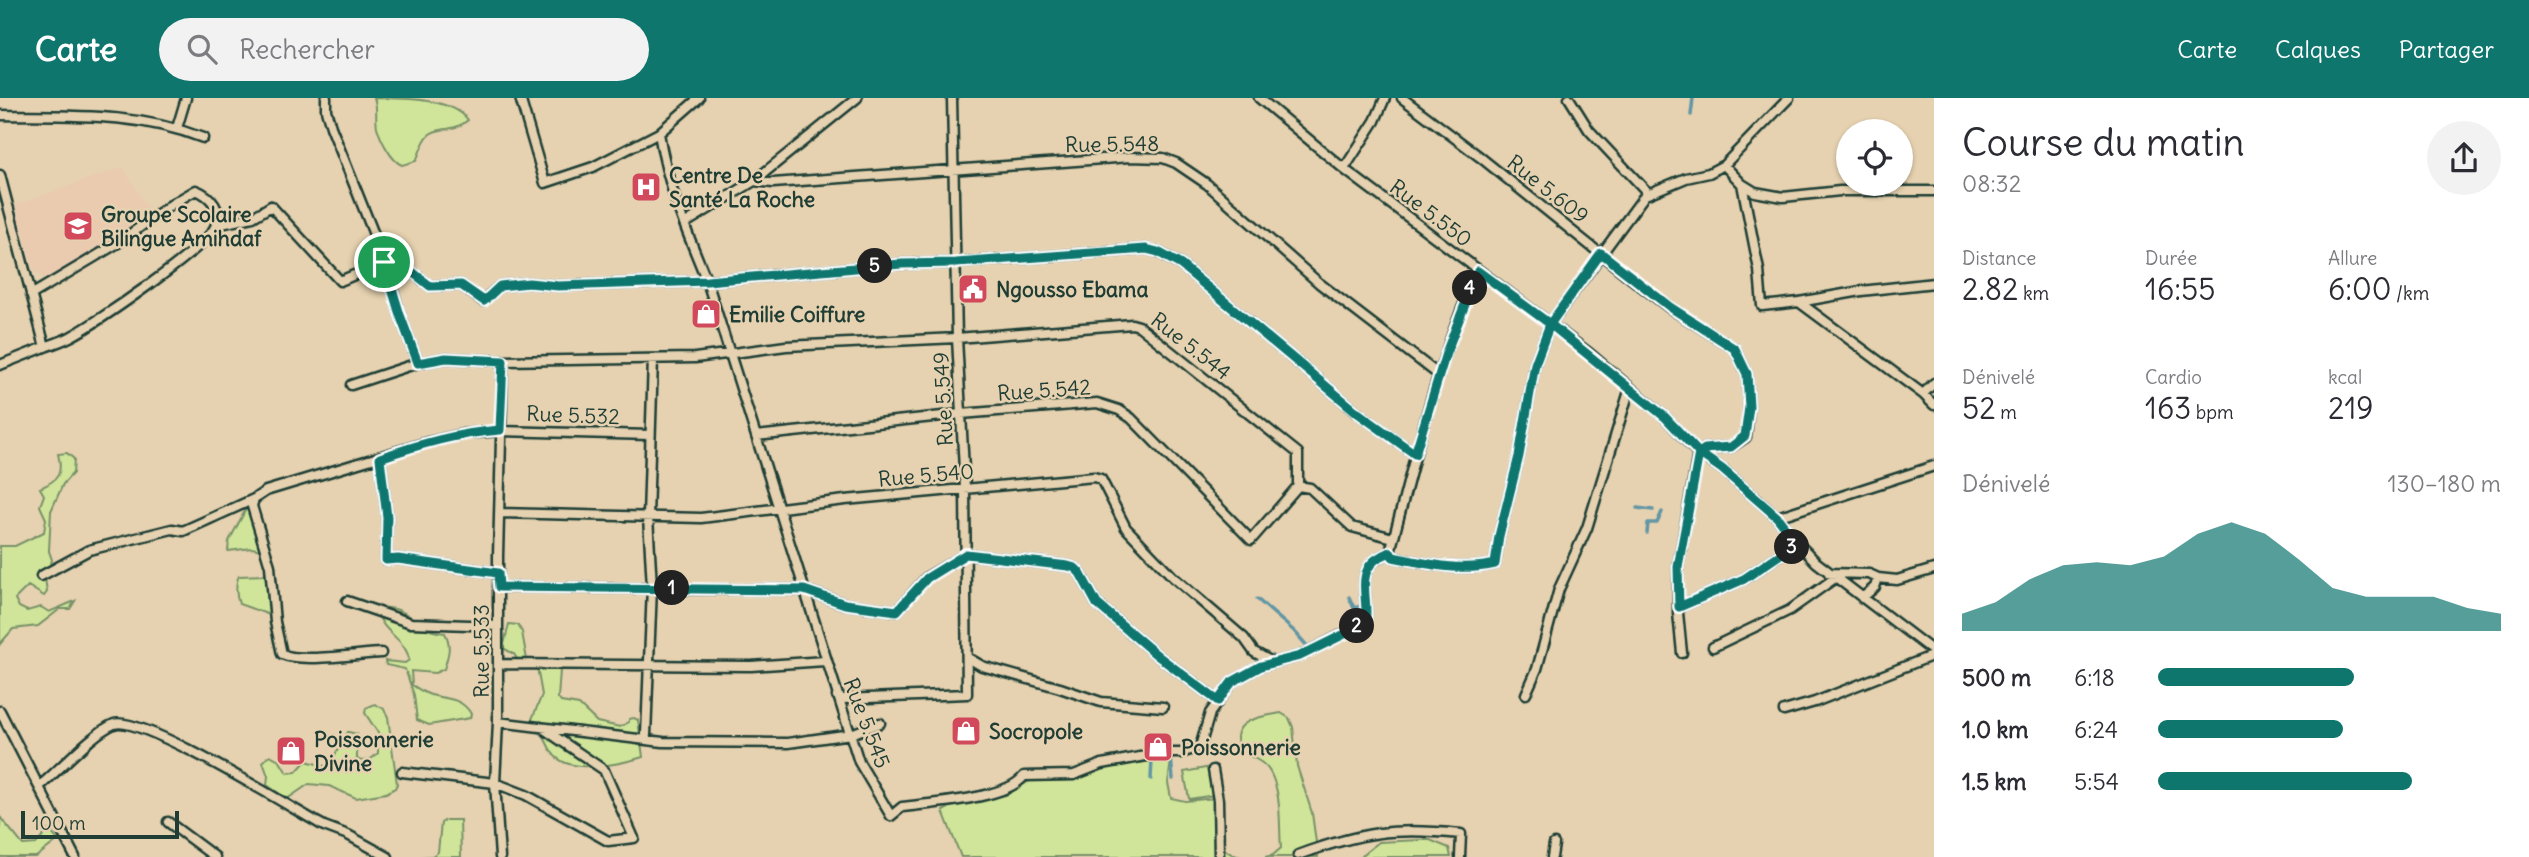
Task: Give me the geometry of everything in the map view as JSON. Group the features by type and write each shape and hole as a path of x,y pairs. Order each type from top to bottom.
{"street":[{"path":"177,128 186,98"},
{"path":"326,98 331,127 384,262 418,363"},
{"path":"520,98 545,183 593,167 659,133 699,98"},
{"path":"684,224 754,181 857,98"},
{"name":"Rue 5.549","path":"837,696 843,699 967,694 965,489 957,338 952,98"},
{"name":"Rue 5.550","path":"1259,98 1345,170 1550,324 1630,388 1665,417 1699,453 1722,469 1777,517 1797,543 1832,576 1934,653"},
{"path":"1345,170 1376,121 1385,98"},
{"name":"Rue 5.609","path":"1402,98 1670,307 1735,349 1747,374 1749,407 1745,436 1731,447 1705,449 1699,453"},
{"path":"1569,98 1589,130 1648,193"},
{"path":"1478,271 1460,311 1438,374 1393,538 1390,552 1393,557 1433,565 1475,569 1495,564 1499,536 1519,456 1535,364 1550,324 1637,204 1648,193 1724,166 1789,98"},
{"path":"0,115 120,117 177,128 203,138"},
{"name":"Rue 5.545","path":"659,133 666,171 707,281 859,762 891,816 902,807 994,794 1018,784 1024,776 1074,775 1102,764 1162,753 1181,753 1200,747 1210,713 1232,682 1272,662 1300,656 1365,624 1364,587 1367,575 1373,561 1390,552"},
{"name":"Rue 5.548","path":"754,181 773,183 1130,157 1163,158 1176,163 1207,184 1320,283 1438,374"},
{"path":"1724,166 1742,184 1755,192 1783,197 1840,191 1934,191"},
{"path":"0,175 45,347"},
{"path":"1742,184 1755,248 1762,306 1934,283"},
{"path":"0,365 71,337 107,314 198,248 217,225 218,208 207,194 196,190 118,243 30,295"},
{"path":"217,225 253,217 271,205 341,281 384,262 401,263 430,286 461,285 484,301 500,286 520,284 558,286 707,281 1133,248 1158,252 1181,265 1358,413 1415,454"},
{"path":"1799,302 1934,405"},
{"name":"Rue 5.544","path":"351,385 418,363 446,358 503,361 653,359 730,354 786,346 1139,326 1298,453 1298,486"},
{"path":"646,735 652,587 648,517 653,359"},
{"name":"Rue 5.533","path":"500,857 495,783 503,361"},
{"path":"1923,394 1934,383"},
{"path":"1526,694 1537,669 1559,589 1596,504 1630,388"},
{"name":"Rue 5.542","path":"756,436 1097,402 1119,410 1131,418 1251,540 1298,486"},
{"name":"Rue 5.532","path":"41,576 89,550 172,529 183,531 266,491 428,442 463,434 500,430 650,435"},
{"path":"1682,653 1678,567 1699,453"},
{"path":"380,458 387,517 386,560 398,559 498,573"},
{"path":"1777,517 1934,466"},
{"name":"Rue 5.540","path":"499,513 701,518 1094,477 1101,479 1121,521 1173,577 1244,638 1254,652 1272,662"},
{"path":"1298,486 1310,488 1352,527 1393,538"},
{"path":"254,499 252,506 270,566 275,622 282,654 318,657 381,653"},
{"path":"1679,607 1744,579 1797,543"},
{"path":"499,587 804,590 845,604 897,611 927,578 966,554 1075,568 1097,604 1158,656 1218,701"},
{"path":"1713,647 1790,610 1832,576 1870,574 1878,578 1902,579 1934,569"},
{"path":"1862,598 1875,587 1878,578"},
{"path":"347,601 411,623 498,626"},
{"path":"1784,711 1815,702 1934,653"},
{"path":"968,658 982,666 1101,702 1163,707"},
{"path":"498,664 751,666 825,660"},
{"path":"0,711 75,857"},
{"path":"498,722 663,742 788,743 851,734 880,723"},
{"path":"40,786 111,725 127,723 163,737 316,821 388,857"},
{"path":"402,772 495,783 526,795 608,841 634,838 604,770 541,727"},
{"path":"1213,770 1218,800 1219,857"},
{"path":"169,822 215,857"},
{"path":"1298,855 1380,831 1411,829 1461,834 1460,857"},
{"path":"1552,857 1554,844"},
{"path":"1327,845 1328,857"}],"shaded area":[{"name":"Groupe Scolaire Bilingue Amihdaf","path":"123,167 151,214 75,264 45,279 34,271 15,205"}],"green space":[{"path":"374,98 439,103 451,107 468,120 458,126 430,134 416,161 402,165 390,154 381,137 377,127"},
{"path":"67,453 74,459 73,473 63,484 51,511 49,551 52,560 45,578 47,592 44,596 28,586 15,599 19,607 27,611 41,607 49,612 75,601 70,609 60,609 38,626 13,629 0,644 0,546 15,546 44,532 46,519 40,506 44,495 40,488 52,482 58,475 58,454"},
{"path":"246,509 259,518 264,526 266,541 275,564 273,611 270,615 239,604 238,601 236,586 239,576 264,575 267,567 261,550 252,548 228,551 229,541"},
{"path":"381,607 398,610 423,627 445,633 449,647 444,669 435,673 411,671 412,685 428,694 462,704 471,714 470,718 429,725 417,720 414,695 405,669 386,665 385,661 405,663 409,660 403,646 383,624 378,611"},
{"path":"509,624 518,625 522,632 527,660 547,662 560,670 558,698 561,702 579,705 597,722 620,727 629,722 629,719 638,720 643,757 611,765 586,766 564,762 556,757 542,733 530,724 542,695 537,667 519,662 514,654 503,648"},
{"path":"375,704 384,709 388,717 397,784 395,788 386,793 356,798 329,786 309,784 287,799 267,785 268,776 263,762 270,755 279,760 287,773 296,772 306,761 328,767 348,732 357,734 357,759 366,761 373,757 378,753 378,733 365,713 366,708"},
{"path":"1281,713 1289,718 1293,727 1297,766 1312,813 1318,857 1265,857 1273,855 1281,848 1274,780 1268,768 1241,749 1237,738 1238,731 1247,722"},
{"path":"1171,760 1168,783 1171,798 1185,801 1215,798 1214,826 1219,842 1231,854 1241,857 961,857 943,811 958,803 1006,795 1031,780 1080,778 1108,767"},
{"path":"1211,767 1215,795 1189,799 1184,772"},
{"path":"0,817 23,845 36,844 49,830 58,840 36,857 0,857"},
{"path":"446,820 460,820 461,857 421,857 432,856 438,852 441,823"},
{"path":"1430,840 1449,848 1451,857 1360,857 1379,842"}],"waterway":[{"path":"1691,115 1693,98"},
{"path":"1637,508 1653,510"},
{"path":"1647,533 1648,523 1657,523 1662,512"},
{"path":"1349,597 1354,608 1361,606"},
{"path":"1257,599 1309,648"},
{"path":"1171,757 1173,779"},
{"path":"1151,779 1152,759"}],"place":[{"name":"Centre De Santé La Roche","path":"646,187"},
{"name":"Groupe Scolaire Bilingue Amihdaf","path":"78,226"},
{"name":"Ngousso Ebama","path":"973,289"},
{"name":"Emilie Coiffure","path":"706,314"},
{"name":"Socropole","path":"966,731"},
{"name":"Poissonnerie","path":"1158,747"},
{"name":"Poissonnerie Divine","path":"291,751"}],"route":[{"path":"384,262 401,263 430,286 461,285 484,301 500,286 529,283 558,286 671,283 901,264 956,263 1146,249 1158,252 1181,265 1358,413 1415,454 1460,311 1478,271 1550,324 1601,253 1670,307 1735,349 1747,374 1749,407 1745,436 1731,447 1705,449 1699,453 1678,567 1679,607 1744,579 1797,543 1777,517 1722,469 1699,453 1665,417 1550,324 1535,364 1519,456 1499,536 1495,564 1475,569 1433,565 1393,557 1390,552 1373,561 1367,575 1364,587 1367,620 1365,624 1300,656 1261,666 1232,682 1218,701 1158,656 1097,604 1080,573 1068,566 966,554 927,578 897,611 845,604 804,590 499,587 498,573 398,559 386,560 387,517 380,458 428,442 463,434 500,430 503,361 446,358 418,363 384,262"}]}
